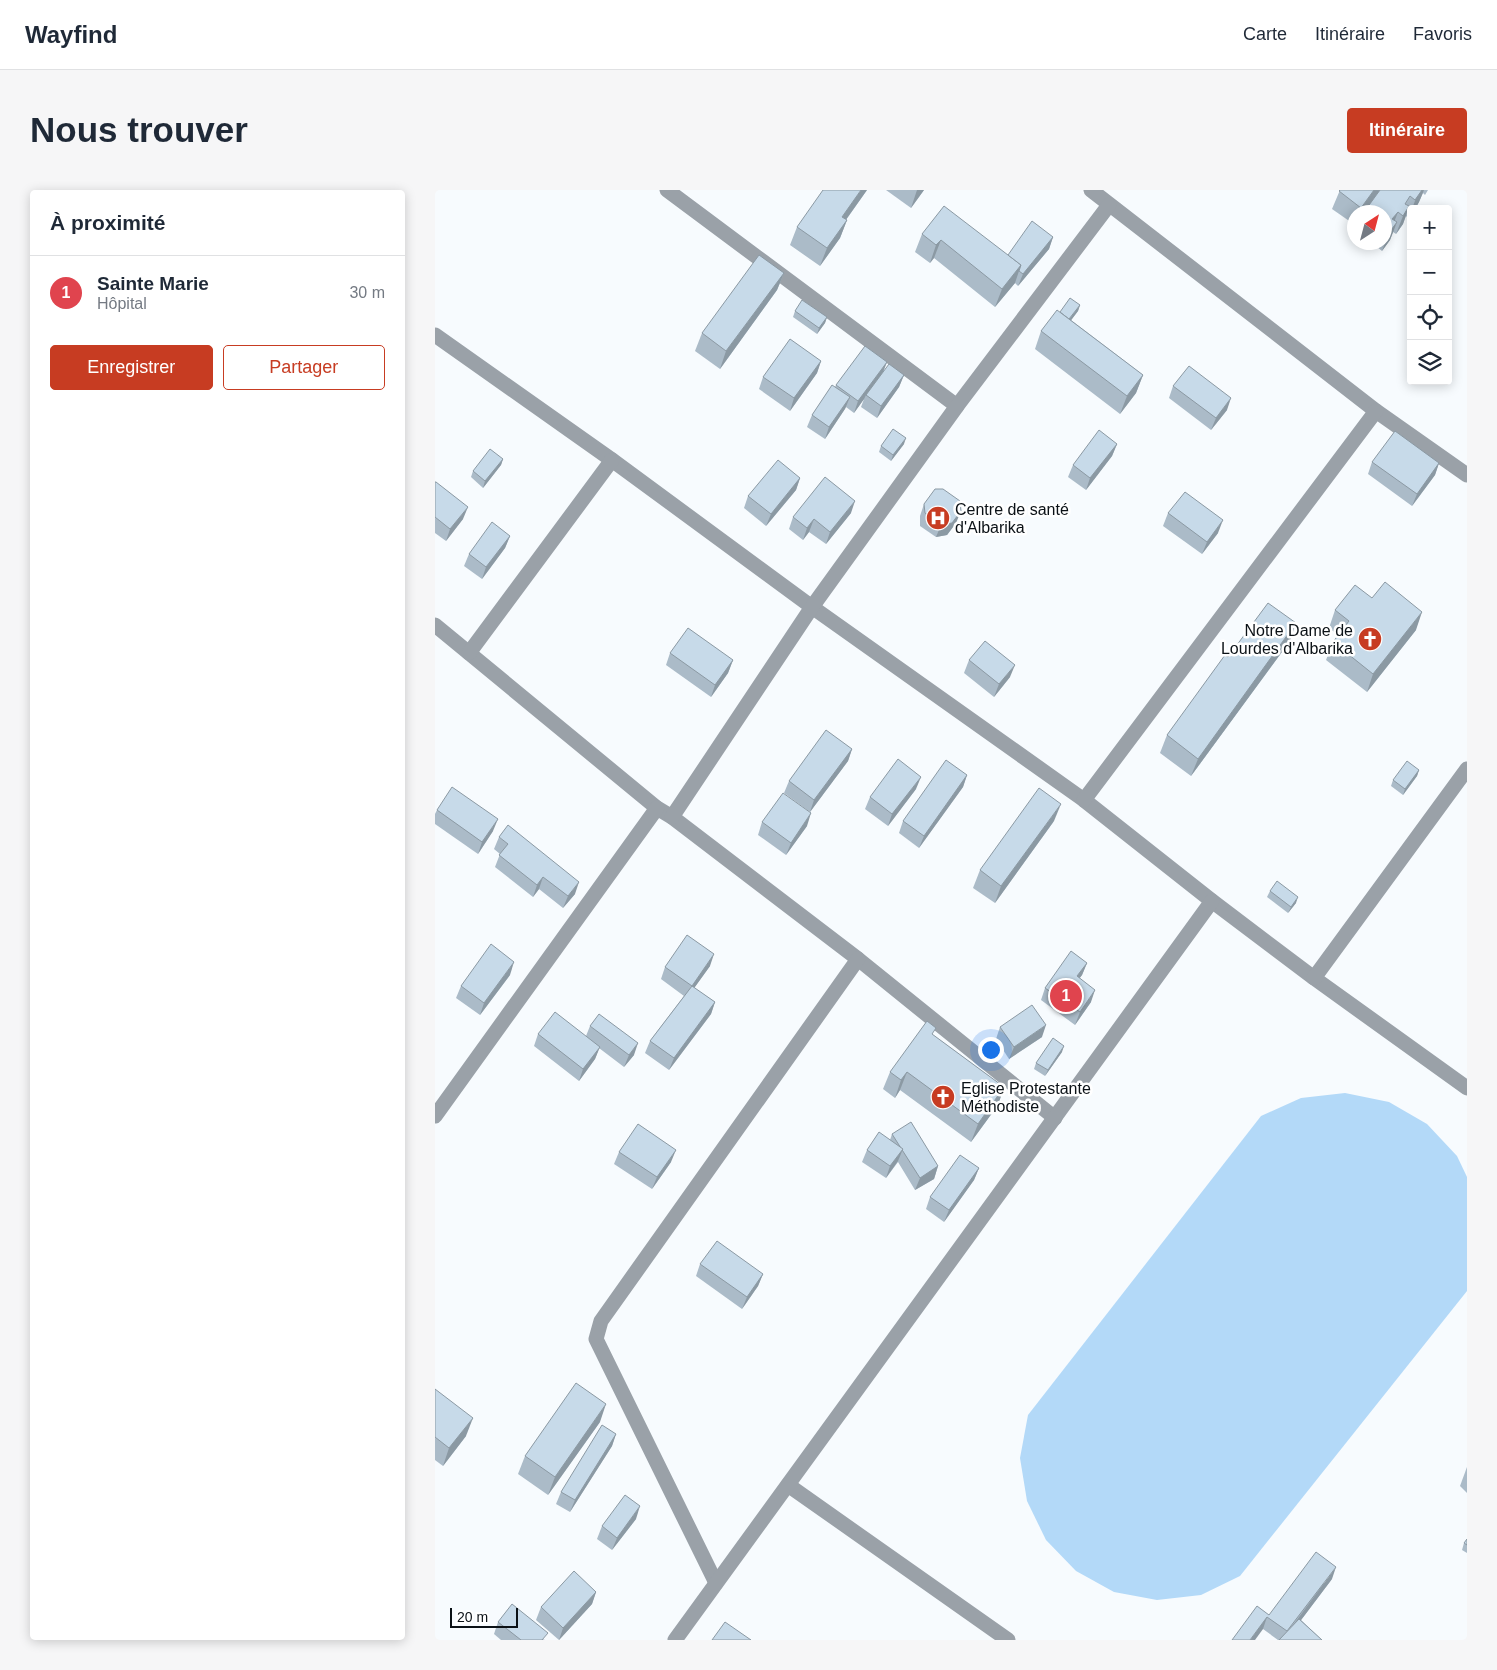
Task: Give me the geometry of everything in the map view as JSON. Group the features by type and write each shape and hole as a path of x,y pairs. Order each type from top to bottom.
{"street":[{"path":"667,190 957,406"},
{"path":"1091,190 1376,411 1467,475"},
{"path":"671,817 812,607 957,406 1109,205"},
{"path":"435,334 612,460 812,607 1084,800 1212,901 1314,978 1467,1088"},
{"path":"1084,800 1376,411"},
{"path":"469,653 612,460"},
{"path":"435,625 657,808 858,959 1055,1118"},
{"path":"1314,978 1466,773"},
{"path":"435,1116 657,808"},
{"path":"675,1640 1212,901"},
{"path":"716,1583 596,1339 601,1321 858,959"},
{"path":"788,1485 1008,1640"}],"shaded area":[{"path":"1345,1093 1389,1102 1427,1124 1457,1156 1467,1177 1467,1291 1240,1576 1201,1595 1157,1600 1114,1592 1076,1571 1046,1540 1027,1501 1020,1458 1028,1415 1261,1116 1301,1098"}],"building":[{"path":"823,190 861,190 842,217 847,220 827,248 797,227"},
{"path":"1374,190 1363,205 1357,205 1339,191"},
{"path":"1380,190 1422,190 1415,200 1410,196 1405,204 1407,205 1407,209 1403,216 1398,212 1392,219 1392,205 1369,205"},
{"path":"944,206 1021,265 1002,289 941,240 936,245 922,234"},
{"path":"1392,219 1397,222 1392,229"},
{"path":"1032,221 1053,237 1023,274 1019,271 1021,265 1008,255"},
{"path":"759,255 784,273 726,351 702,333"},
{"path":"1070,298 1080,305 1069,319 1060,312"},
{"path":"802,300 827,317 819,328 795,311"},
{"path":"1057,310 1143,375 1127,396 1041,331"},
{"path":"790,339 821,361 794,398 763,377"},
{"path":"865,346 887,362 858,401 836,385"},
{"path":"889,364 904,375 881,406 866,395"},
{"path":"1189,366 1231,398 1216,418 1173,386"},
{"path":"832,385 850,397 829,427 812,415"},
{"path":"893,429 906,438 893,455 881,446"},
{"path":"1099,430 1117,444 1090,478 1073,465"},
{"path":"1395,431 1439,463 1417,494 1372,462"},
{"path":"490,449 503,459 485,481 473,471"},
{"path":"778,460 800,478 771,514 748,496"},
{"path":"825,477 855,501 830,532 814,519 807,528 793,517"},
{"path":"435,482 468,507 450,529 435,517"},
{"path":"935,489 943,489 960,501 961,511 952,523 941,525 925,513 924,504"},
{"path":"1185,492 1223,520 1207,542 1168,513"},
{"path":"492,522 510,536 486,567 469,554"},
{"path":"1385,582 1422,612 1373,674 1333,642 1349,621 1335,610 1355,585 1372,598"},
{"path":"1268,603 1296,623 1198,759 1167,735 1225,655 1228,657"},
{"path":"688,628 733,660 715,685 670,653"},
{"path":"985,641 1015,665 999,684 969,660"},
{"path":"826,730 852,749 814,800 789,781"},
{"path":"898,759 921,777 892,814 870,797"},
{"path":"946,760 967,775 924,836 903,821"},
{"path":"1407,761 1419,770 1405,789 1393,780"},
{"path":"452,787 498,819 482,842 437,810"},
{"path":"1039,788 1061,804 1001,886 980,870"},
{"path":"783,793 811,813 791,843 762,822"},
{"path":"508,825 579,882 568,896 543,877 537,885 499,855 508,844 499,837"},
{"path":"1277,881 1298,897 1291,907 1270,891"},
{"path":"687,935 714,954 692,986 665,967"},
{"path":"491,944 514,962 484,1003 461,986"},
{"path":"1071,951 1087,963 1077,976 1095,990 1080,1012 1045,988"},
{"path":"692,986 715,1002 674,1058 650,1041"},
{"path":"1032,1005 1046,1025 1014,1047 1000,1027"},
{"path":"555,1012 600,1047 583,1069 538,1034"},
{"path":"599,1014 638,1043 629,1055 590,1026"},
{"path":"927,1021 936,1028 932,1034 1004,1087 978,1124 907,1072 901,1080 890,1072"},
{"path":"1053,1038 1064,1046 1048,1070 1036,1063"},
{"path":"911,1122 938,1166 920,1178 892,1134"},
{"path":"638,1124 676,1150 657,1177 619,1152"},
{"path":"879,1132 903,1149 890,1166 867,1150"},
{"path":"960,1155 979,1168 949,1210 930,1197"},
{"path":"717,1241 763,1274 747,1297 700,1264"},
{"path":"576,1383 606,1404 555,1477 525,1456"},
{"path":"435,1389 473,1418 449,1448 435,1437"},
{"path":"602,1425 616,1434 575,1500 561,1492"},
{"path":"625,1495 640,1506 617,1538 602,1526"},
{"path":"1316,1552 1336,1567 1287,1631 1267,1617 1250,1640 1232,1640 1257,1606 1269,1615"},
{"path":"574,1571 596,1592 563,1628 541,1607"},
{"path":"512,1604 548,1633 542,1640 521,1640 498,1622"},
{"path":"1299,1619 1322,1640 1279,1640"},
{"path":"725,1622 751,1640 712,1640"}],"place":[{"name":"Centre de santé d'Albarika","path":"938,518"},
{"name":"Notre Dame de Lourdes d'Albarika","path":"1370,639"},
{"name":"Sainte Marie","path":"1066,996"},
{"name":"Eglise Protestante Méthodiste","path":"943,1097"}]}
